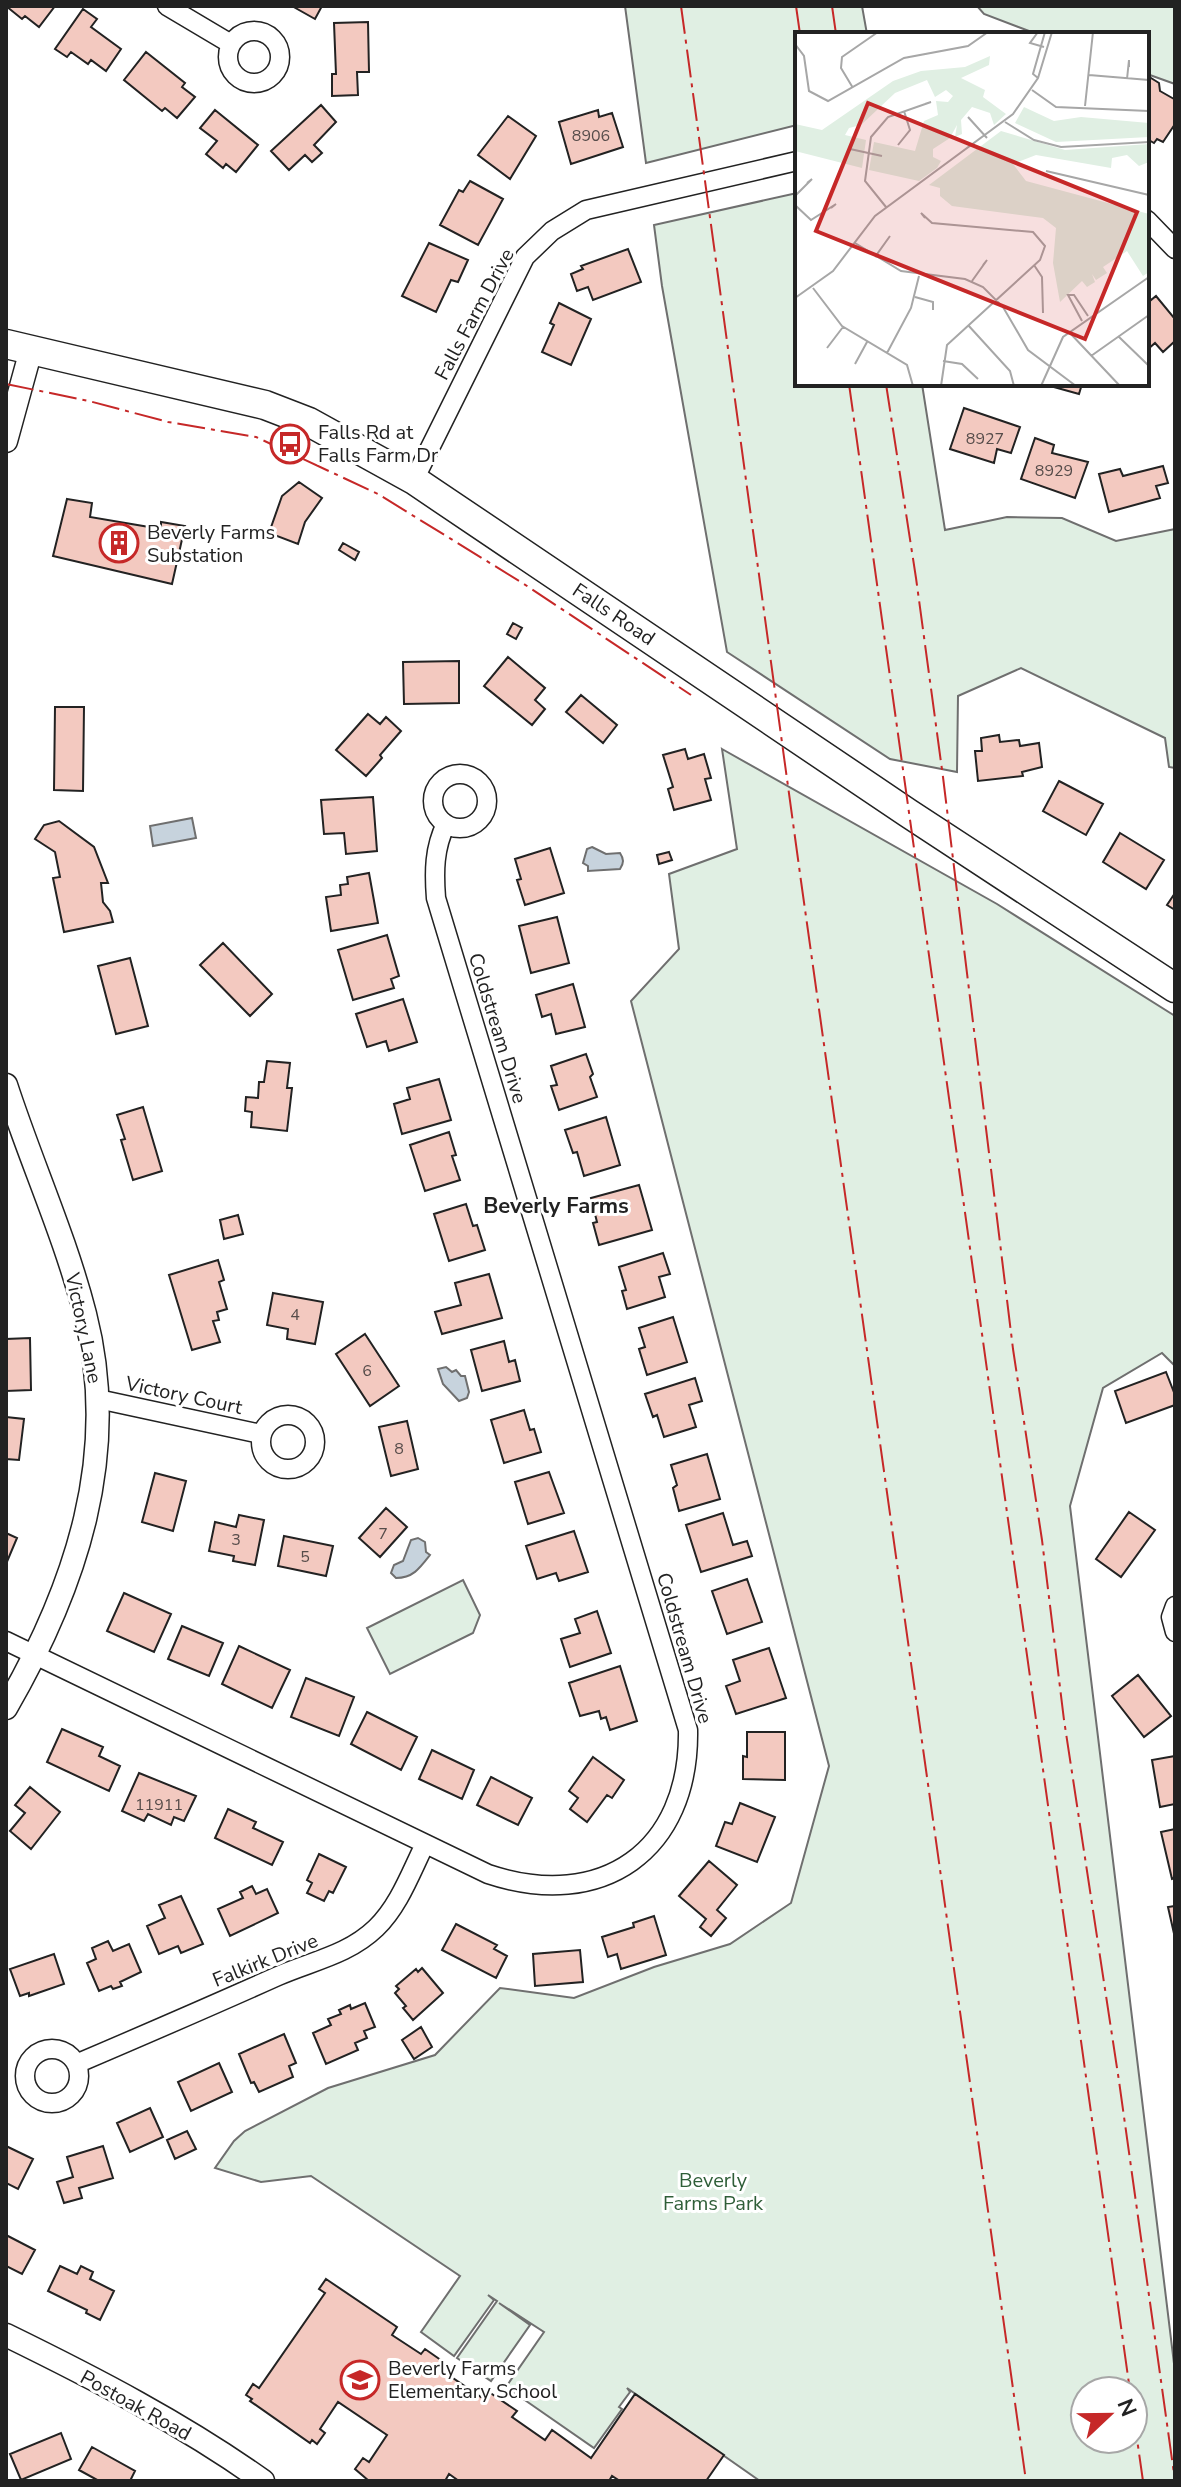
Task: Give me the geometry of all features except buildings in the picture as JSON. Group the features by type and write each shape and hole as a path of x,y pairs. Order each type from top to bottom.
{"main road":[{"name":"Falls Road","path":"18,347 285,412 414,480 1175,988"}],"street":[{"path":"167,6 231,44"},
{"name":"Falls Farm Drive","path":"414,480 525,257 552,231 586,210 795,161"},
{"path":"1149,222 1175,249"},
{"path":"6,441 18,347"},
{"name":"Coldstream Drive","path":"6,1641 488,1874 522,1884 558,1887 599,1879 645,1850 676,1805 688,1756 688,1730 436,898 435,857 446,824"},
{"name":"Victory Lane","path":"6,1085 65,1246 91,1343 98,1399 97,1455 82,1534 68,1581 6,1708"},
{"name":"Victory Court","path":"98,1399 261,1434"},
{"path":"1175,1606 1171,1617 1175,1632"},
{"name":"Falkirk Drive","path":"76,2064 355,1945 391,1911 425,1844"},
{"name":"Postoak Road","path":"7,2337 162,2417 263,2481"}],"green space":[{"path":"625,6 862,6 867,32 795,32 795,126 646,163"},
{"path":"977,6 1175,6 1175,84 1149,75 1149,32 1032,32 984,14"},
{"path":"795,193 795,386 922,386 945,530 1007,517 1062,518 1116,541 1175,529 1175,768 1169,767 1165,738 1021,668 958,696 957,772 890,759 727,652 654,225"},
{"name":"Beverly Farms Park","path":"722,749 997,904 1175,1016 1175,1366 1162,1353 1103,1388 1070,1506 1175,2372 1175,2481 760,2481 627,2388 630,2392 619,2407 622,2409 594,2448 506,2387 544,2332 499,2303 530,2325 491,2381 457,2358 497,2301 488,2295 494,2300 454,2356 421,2332 460,2276 311,2176 261,2182 215,2168 245,2131 328,2088 435,2055 500,1988 574,1998 654,1967 730,1944 791,1903 829,1766 631,1001 679,949 669,874 737,849"},
{"path":"463,1580 480,1615 473,1633 390,1674 367,1628"}],"shaded area":[{"path":"192,818 196,838 153,846 150,826"},
{"path":"592,847 606,854 620,853 623,861 620,869 588,871 588,866 583,863 587,849"},
{"path":"446,1367 465,1376 469,1392 467,1398 459,1401 443,1384 438,1369"},
{"path":"418,1538 425,1542 426,1552 430,1555 412,1574 396,1578 391,1573 394,1565 403,1561 411,1540"}],"power":[{"path":"681,6 1026,2481"},
{"path":"796,6 800,32"},
{"path":"832,6 836,32"},
{"path":"6,384 89,401 168,422 256,437 378,494 524,584 691,695"},
{"path":"849,386 1128,2375"},
{"path":"886,386 943,777 1013,1349 1042,1540 1064,1720 1175,2481"},
{"path":"1139,2455 1143,2481"}],"place":[{"name":"Falls Rd at Falls Farm Dr","path":"290,444"},
{"name":"Beverly Farms Substation","path":"119,543"},
{"name":"Beverly Farms Elementary School","path":"360,2380"}],"district":[{"name":"Beverly Farms","path":"556,1205"}]}
